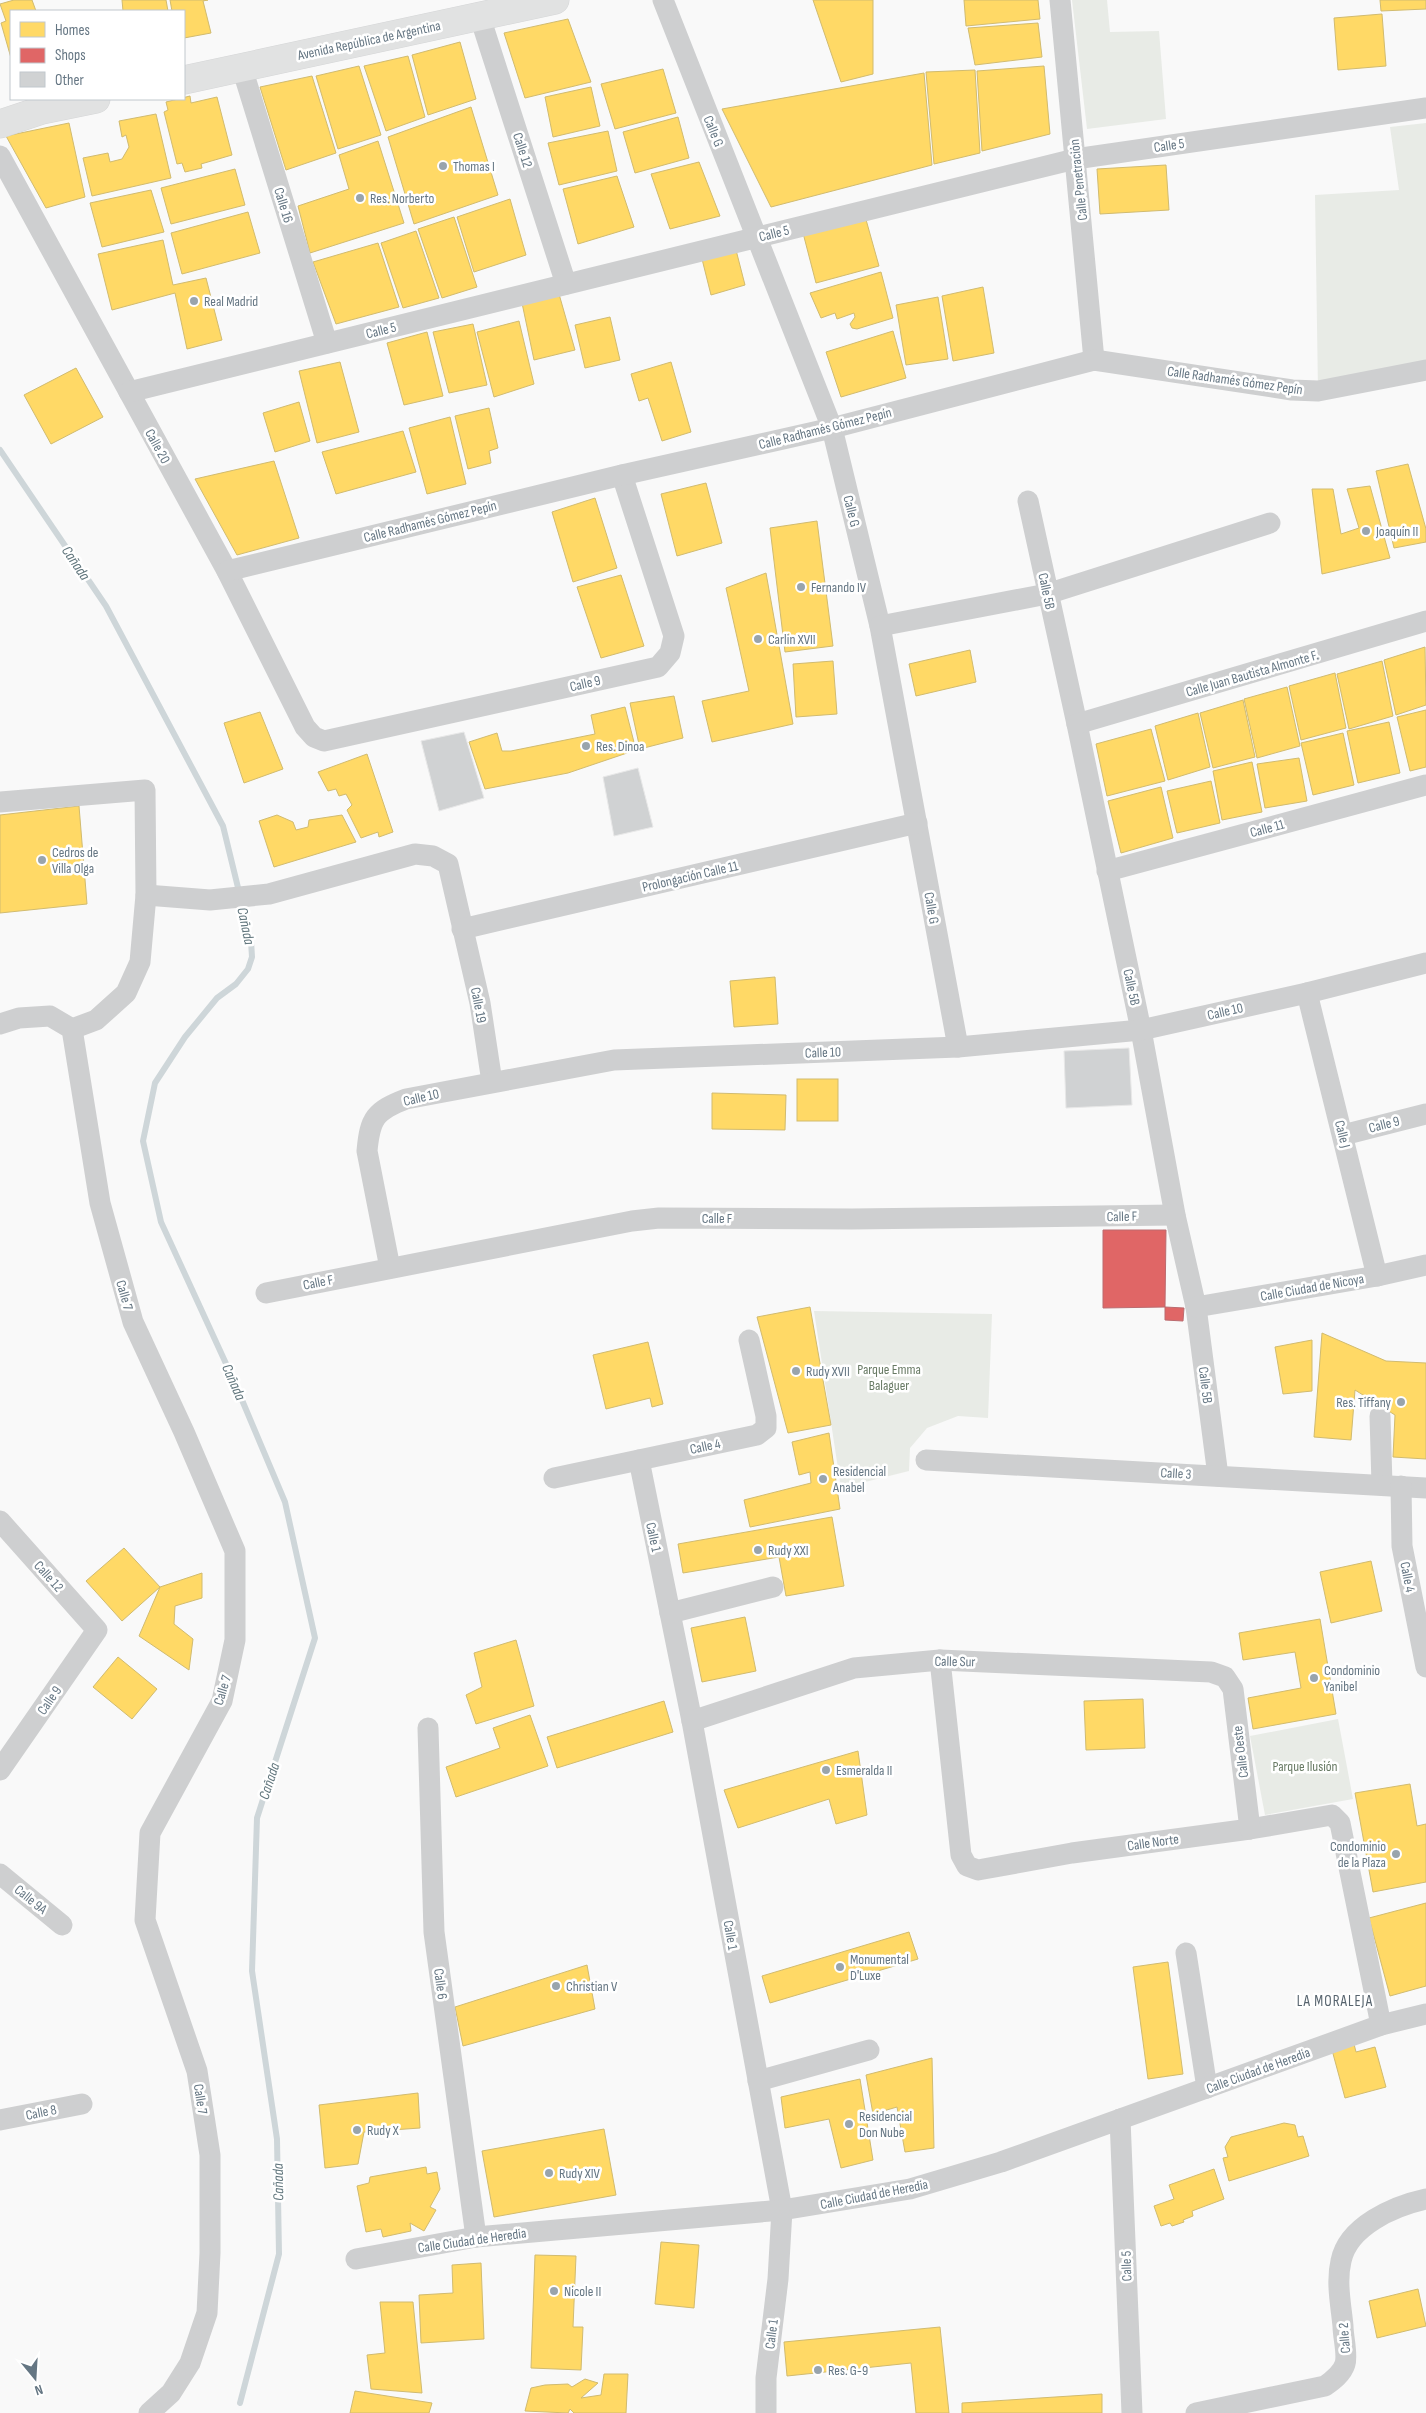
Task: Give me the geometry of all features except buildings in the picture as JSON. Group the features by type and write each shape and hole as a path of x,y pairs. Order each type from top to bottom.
{"main road":[{"name":"Avenida República de Argentina","path":"185,80 555,0"},
{"path":"0,124 42,110 91,100"}],"street":[{"name":"Calle G","path":"663,0 832,428 880,626 958,1047"},
{"name":"Calle Penetración","path":"1060,0 1094,360"},
{"name":"Calle 12","path":"480,17 566,284"},
{"name":"Calle 16","path":"242,68 327,343"},
{"name":"Calle 5","path":"129,392 1075,159 1426,108"},
{"name":"Calle 20","path":"0,156 227,571 305,727 314,737"},
{"name":"Calle Radhamés Gómez Pepín","path":"227,571 622,475 832,428 1094,360 1292,390 1318,391 1426,370"},
{"name":"Calle 9","path":"314,737 324,741 658,667 670,653 674,636 622,475"},
{"name":"Calle 5B","path":"1028,501 1108,871 1141,1030 1175,1216 1196,1307 1218,1476"},
{"path":"880,626 1047,594 1270,523"},
{"name":"Calle Juan Bautista Almonte F.","path":"1077,724 1426,621"},
{"name":"Calle 11","path":"1108,871 1426,785"},
{"path":"0,802 145,790 146,895 140,962 126,993 96,1020 72,1029 50,1016 19,1018 0,1024"},
{"name":"Prolongación Calle 11","path":"462,929 917,823"},
{"name":"Calle 19","path":"146,895 210,900 269,894 415,854 433,856 448,864 480,1003 492,1082"},
{"name":"Calle 10","path":"390,1268 367,1151 368,1133 373,1117 388,1106 406,1099 614,1060 958,1047 1141,1030 1307,993 1426,963"},
{"name":"Calle J","path":"1307,993 1377,1276"},
{"name":"Calle 7","path":"72,1029 100,1203 133,1322 184,1432 235,1551 235,1640 222,1700 150,1833 145,1920 197,2071 210,2155 210,2253 207,2313 190,2363 171,2393 149,2413"},
{"name":"Calle 9","path":"1343,1135 1426,1114"},
{"name":"Calle F","path":"266,1293 632,1221 659,1218 852,1219 1175,1216"},
{"name":"Calle Ciudad de Nicoya","path":"1196,1307 1377,1276 1426,1265"},
{"name":"Calle 4","path":"554,1478 757,1435 766,1428 766,1416 749,1340"},
{"name":"Calle 4","path":"1380,1416 1402,1546 1426,1667"},
{"name":"Calle 1","path":"639,1460 692,1721 782,2210 778,2279 766,2378 766,2413"},
{"name":"Calle 3","path":"926,1460 1426,1488"},
{"name":"Calle 12","path":"0,1521 97,1630"},
{"path":"670,1613 773,1586"},
{"name":"Calle 9","path":"3,1759 97,1630"},
{"name":"Calle Sur","path":"692,1721 854,1668 940,1660 1212,1672 1225,1677"},
{"name":"Calle Norte","path":"940,1660 962,1856 967,1866 978,1870 1072,1853 1250,1829 1322,1815 1332,1815 1340,1823 1380,2025"},
{"name":"Calle Oeste","path":"1225,1677 1234,1689 1250,1829"},
{"name":"Calle 6","path":"428,1728 434,1932 476,2237"},
{"name":"Calle 9A","path":"0,1874 62,1924"},
{"path":"1186,1953 1207,2088"},
{"name":"Calle Ciudad de Heredia","path":"356,2259 476,2237 782,2210 910,2190 1001,2162 1380,2025 1426,2014"},
{"path":"758,2081 869,2050"},
{"name":"Calle 8","path":"0,2120 82,2104"},
{"name":"Calle 5","path":"1120,2119 1132,2413"},
{"name":"Calle 2","path":"1196,2413 1324,2386 1337,2376 1346,2364 1339,2281 1341,2260 1346,2247 1361,2228 1373,2219 1426,2199"}],"green space":[{"path":"1072,0 1107,0 1110,32 1159,31 1166,119 1087,129"},
{"path":"1426,123 1426,370 1318,391 1315,195 1399,190 1390,127"},
{"name":"Parque Emma Balaguer","path":"814,1311 992,1314 988,1418 958,1416 927,1428 910,1448 909,1471 841,1488"},
{"name":"Parque Ilusión","path":"1338,1719 1353,1799 1265,1815 1250,1736"}],"waterway":[{"name":"Cañada","path":"0,450 106,606 223,826 251,941 252,957 248,969 236,984 217,998 185,1037 155,1083 143,1141 161,1222 234,1381 285,1502 315,1638 257,1818 252,1971 277,2139 279,2254 240,2403"}],"place":[{"name":"Thomas I","path":"443,166"},
{"name":"Res. Norberto","path":"360,198"},
{"name":"Real Madrid","path":"194,301"},
{"name":"Joaquín II","path":"1366,531"},
{"name":"Fernando IV","path":"801,587"},
{"name":"Carlin XVII","path":"758,639"},
{"name":"Res. Dinoa","path":"586,746"},
{"name":"Cedros de Villa Olga","path":"42,860"},
{"name":"Rudy XVII","path":"796,1371"},
{"name":"Res. Tiffany","path":"1401,1402"},
{"name":"Residencial Anabel","path":"823,1479"},
{"name":"Rudy XXI","path":"758,1550"},
{"name":"Condominio Yanibel","path":"1314,1678"},
{"name":"Esmeralda II","path":"826,1770"},
{"name":"Condominio de la Plaza","path":"1396,1854"},
{"name":"Monumental D'Luxe","path":"840,1967"},
{"name":"Christian V","path":"556,1986"},
{"name":"Residencial Don Nube","path":"849,2124"},
{"name":"Rudy X","path":"357,2130"},
{"name":"Rudy XIV","path":"549,2173"},
{"name":"Nicole II","path":"554,2291"},
{"name":"Res. G-9","path":"818,2370"}],"district":[{"name":"LA MORALEJA","path":"1335,2001"}]}
